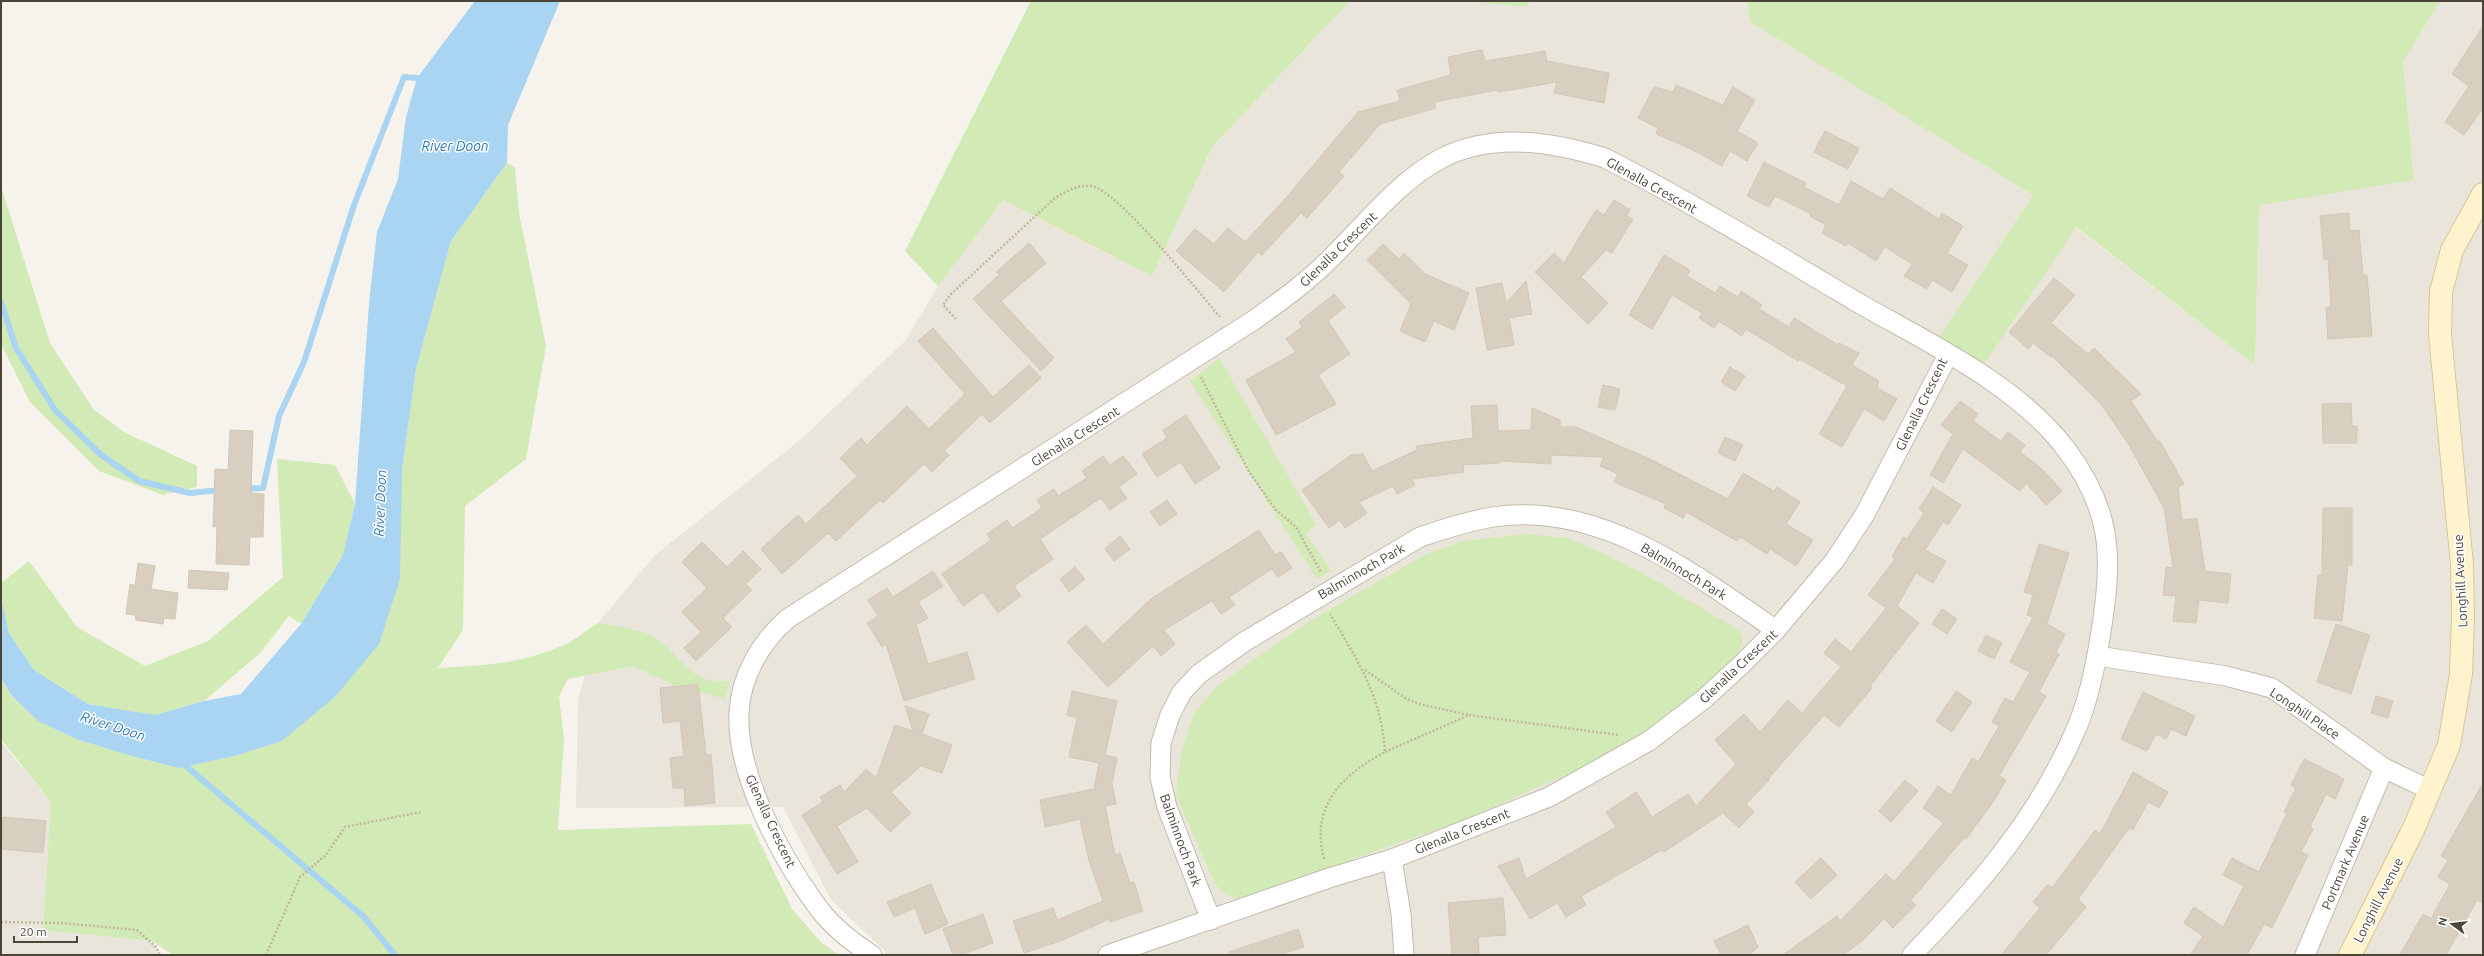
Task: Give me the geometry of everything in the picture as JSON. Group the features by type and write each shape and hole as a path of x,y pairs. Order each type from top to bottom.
{"street":[{"name":"Glenalla Crescent","path":"872,955 834,926 814,903 793,870 756,796 744,764 739,738 739,712 745,683 756,656 770,634 787,619 1234,333 1297,288 1334,256 1398,191 1442,158 1489,143 1516,142 1557,145 1605,158 1948,355 1865,514 1835,560 1776,630 1704,699 1649,741 1549,797 1392,859 1108,955"},
{"name":"Longhill Avenue","path":"2350,955 2413,830 2449,746 2461,674 2463,616 2462,565 2440,334 2441,292 2452,250 2483,194"},
{"path":"1912,955 1968,898 2000,858 2047,788 2076,731 2098,656 2109,581 2108,537 2091,488 2065,449 2036,416 2008,393 1948,355"},
{"name":"Balminnoch Park","path":"1211,920 1167,808 1160,777 1161,743 1170,714 1182,692 1200,674 1244,642 1420,537 1451,526 1494,517 1537,515 1584,522 1628,538 1669,560 1710,585 1776,630"},
{"name":"Longhill Place","path":"2098,656 2226,676 2272,688 2384,768 2430,790"},
{"name":"Portmark Avenue","path":"2305,955 2384,768"},
{"path":"1392,859 1402,914 1404,955"}],"path":[{"path":"956,319 943,305 952,294 1055,198 1072,188 1092,186 1109,195 1129,213 1180,268 1234,333"},
{"path":"1364,670 1405,698 1419,704 1469,715 1594,730 1649,741"},
{"path":"1385,752 1436,727 1469,715"},
{"path":"266,955 300,877 326,855 345,827 421,812"},
{"path":"1,922 60,923 137,930 156,947 160,955"}],"shaded area":[{"path":"1350,1 1462,1 1526,7 1530,1 1747,1 1750,22 2033,195 2255,365 2259,204 2414,180 2403,62 2440,1 2483,1 2483,955 884,955 886,952 831,900 783,807 576,808 578,701 598,623 655,555 800,440 905,341 938,286 1002,200 1152,276 1212,147"},
{"path":"1,742 51,802 43,930 152,941 159,955 1,955"}],"green space":[{"path":"1031,1 1350,1 1212,147 1152,276 1003,200 938,286 905,251"},
{"path":"1462,1 1530,1 1526,7"},
{"path":"1747,1 2440,1 2403,62 2414,180 2259,205 2255,365 2076,227 1978,373 1933,346 2033,195 1750,22"},
{"path":"507,163 515,167 519,213 546,346 526,459 465,506 463,630 438,668 506,662 538,655 570,642 598,623 645,633 670,650 695,674 705,679 716,681 730,680 725,699 703,693 683,691 664,680 632,666 568,679 559,696 564,739 558,830 751,824 792,909 821,942 839,955 173,955 152,941 43,930 51,802 1,739 1,678 12,696 38,721 76,739 128,755 179,768 235,756 282,741 402,470 416,369 451,241"},
{"path":"1,186 50,343 94,410 124,432 197,466 197,487 163,495 99,471 30,402 1,344"},
{"path":"1219,358 1316,524 1306,534 1331,570 1317,579 1190,381"},
{"path":"277,459 335,465 355,504 343,555 301,624 289,616 260,653 204,701 155,715 88,704 34,670 9,633 1,598 1,583 29,561 77,627 145,666 208,641 283,577"},
{"path":"1525,534 1568,538 1601,552 1637,570 1727,623 1740,632 1743,641 1735,658 1678,719 1572,772 1461,821 1239,899 1226,895 1215,884 1176,795 1181,753 1193,715 1218,685 1308,622 1426,554 1462,541"}],"water":[{"name":"River Doon","path":"475,1 560,1 508,125 507,163 451,241 416,369 402,470 400,579 379,644 336,696 282,741 235,756 179,768 128,755 76,739 38,721 12,696 1,678 1,598 9,633 34,670 88,704 155,715 204,701 241,694 301,624 343,555 355,504 369,303 377,232 398,179 406,117 417,78"}],"building":[{"path":"2483,26 2483,108 2464,135 2445,122 2469,86 2452,74"},
{"path":"1482,50 1485,61 1545,51 1547,61 1609,73 1604,103 1554,93 1557,82 1498,92 1497,90 1434,102 1436,108 1380,124 1339,172 1344,176 1307,218 1301,213 1262,255 1258,252 1224,292 1176,251 1195,229 1214,244 1228,228 1245,242 1286,198 1358,112 1400,101 1397,90 1451,75 1448,57"},
{"path":"1676,85 1723,105 1733,87 1755,100 1737,131 1758,143 1747,161 1730,151 1722,166 1691,149 1656,134 1658,128 1638,118 1654,87 1674,92"},
{"path":"1825,131 1859,148 1848,169 1814,152"},
{"path":"1764,162 1806,183 1804,187 1839,205 1851,181 1883,199 1890,188 1939,219 1942,213 1963,226 1947,253 1968,265 1952,292 1932,280 1927,289 1904,276 1912,264 1885,247 1876,261 1848,243 1846,246 1822,233 1826,225 1810,216 1811,214 1775,196 1769,207 1747,196"},
{"path":"1614,200 1630,210 1627,216 1633,219 1612,253 1606,250 1581,277 1608,303 1588,324 1535,272 1554,253 1564,263 1596,210 1604,215"},
{"path":"2349,213 2350,231 2359,230 2363,275 2367,275 2372,336 2328,339 2326,308 2331,307 2328,259 2324,260 2320,216"},
{"path":"1029,243 1046,263 1001,301 1054,358 1041,371 973,299 1000,274 996,272"},
{"path":"1383,244 1399,259 1404,253 1425,274 1469,293 1454,330 1434,321 1425,342 1400,331 1411,304 1367,260"},
{"path":"1664,255 1690,270 1687,276 1715,293 1720,286 1738,297 1741,291 1762,305 1759,309 1789,327 1794,318 1838,345 1839,343 1859,353 1852,365 1879,381 1877,388 1897,399 1884,421 1864,409 1842,447 1819,434 1847,386 1799,359 1798,361 1746,329 1742,336 1719,321 1714,328 1699,318 1702,313 1672,295 1652,329 1629,315"},
{"path":"2054,278 2075,295 2051,323 2088,354 2094,348 2141,394 2131,401 2158,442 2160,441 2184,484 2178,487 2182,520 2197,518 2205,571 2231,574 2228,603 2199,600 2196,623 2173,621 2176,596 2163,595 2166,567 2173,568 2164,508 2129,445 2101,404 2052,356 2051,357 2033,343 2028,349 2009,332"},
{"path":"1526,281 1532,314 1509,318 1514,345 1487,350 1476,288 1502,283 1506,303"},
{"path":"1334,294 1345,307 1328,321 1350,354 1318,375 1336,404 1276,435 1246,380 1296,352 1286,339 1302,327 1299,322"},
{"path":"933,328 993,397 1029,365 1041,378 990,423 982,414 944,451 949,455 932,472 924,464 883,503 880,500 836,541 828,533 782,574 761,549 798,515 806,524 857,476 840,458 861,438 867,445 907,406 929,429 965,394 918,341"},
{"path":"1730,367 1745,376 1735,391 1721,382"},
{"path":"1603,385 1620,389 1615,410 1598,407"},
{"path":"1960,401 1978,414 1973,421 2001,441 2008,432 2025,445 2020,452 2042,469 2062,491 2046,505 2026,483 2020,491 1963,449 1943,483 1930,475 1953,434 1941,425"},
{"path":"2351,403 2352,426 2357,426 2357,443 2323,443 2322,404"},
{"path":"1497,405 1498,431 1531,430 1532,408 1560,420 1560,427 1576,427 1652,460 1728,499 1743,473 1774,491 1777,487 1800,502 1786,524 1813,540 1796,566 1770,549 1767,554 1740,537 1737,541 1686,512 1683,518 1664,508 1666,504 1614,482 1618,474 1600,466 1604,457 1551,455 1551,464 1500,461 1500,463 1463,465 1464,472 1412,479 1415,485 1397,494 1393,486 1359,502 1367,513 1345,528 1340,520 1329,528 1302,490 1351,455 1363,454 1372,471 1417,450 1416,446 1473,438 1471,406"},
{"path":"1186,415 1220,468 1195,484 1181,462 1157,477 1142,454 1167,438 1163,430"},
{"path":"230,430 253,431 251,493 264,494 263,537 250,537 249,565 216,564 217,526 213,527 215,469 228,470"},
{"path":"1725,437 1743,445 1735,461 1718,453"},
{"path":"1103,456 1110,465 1123,456 1137,474 1119,487 1127,498 1110,510 1101,498 1040,539 1053,559 1014,586 1021,596 998,613 983,592 963,606 942,574 991,540 987,534 1007,520 1012,528 1042,508 1037,500 1054,489 1058,496 1087,478 1082,471"},
{"path":"1933,487 1961,505 1948,525 1943,522 1925,550 1946,561 1933,583 1916,573 1897,606 1919,623 1870,686 1872,688 1839,727 1824,715 1768,779 1769,780 1746,804 1754,812 1739,828 1723,813 1664,852 1662,850 1581,896 1586,905 1566,917 1557,903 1530,919 1498,866 1519,858 1526,879 1616,827 1606,812 1636,792 1652,817 1688,794 1696,806 1736,764 1715,740 1744,714 1760,732 1788,700 1802,713 1841,667 1824,653 1835,639 1851,652 1886,608 1868,595 1895,559 1892,557 1903,537 1907,539 1924,513 1919,509"},
{"path":"1167,500 1177,514 1160,526 1150,512"},
{"path":"2323,508 2352,508 2352,565 2348,565 2342,621 2314,618 2318,575 2322,576"},
{"path":"1259,530 1275,555 1281,552 1292,568 1278,577 1272,569 1229,597 1235,605 1221,614 1212,601 1164,630 1175,644 1161,656 1153,646 1108,687 1067,642 1086,625 1103,644 1152,598"},
{"path":"1120,536 1130,549 1114,561 1105,549"},
{"path":"702,542 727,567 743,551 761,569 746,584 752,590 723,618 732,627 696,661 684,648 701,632 682,612 707,588 682,562"},
{"path":"2039,544 2069,553 2047,624 2065,634 2056,652 2059,654 2039,692 2046,696 1999,776 2006,780 1995,799 1966,839 1964,838 1911,900 1916,905 1893,928 1884,919 1863,940 1843,955 1783,955 1837,916 1840,921 1886,874 1894,882 1944,823 1923,808 1938,786 1951,795 1972,758 1978,762 1999,726 1992,722 2005,698 2013,702 2030,672 2010,662 2033,617 2027,615 2033,595 2024,592"},
{"path":"138,563 155,566 151,589 178,593 175,619 164,618 163,624 136,620 135,615 126,614 130,584 135,586"},
{"path":"1075,567 1085,579 1069,592 1060,579"},
{"path":"189,570 229,573 227,590 188,588"},
{"path":"933,571 943,586 918,602 928,618 916,625 928,664 967,652 975,679 904,701 886,644 882,647 867,623 878,616 868,600 887,588 893,597"},
{"path":"1942,609 1957,619 1947,634 1932,624"},
{"path":"2336,624 2370,635 2351,694 2317,682"},
{"path":"1986,635 2002,643 1994,659 1978,651"},
{"path":"698,684 706,755 711,754 715,803 685,806 684,788 673,788 670,758 684,756 680,721 663,723 660,688"},
{"path":"1072,691 1117,701 1105,755 1117,758 1112,783 1116,804 1105,806 1115,855 1120,853 1130,883 1134,882 1143,911 1110,922 1109,919 1063,940 1024,953 1013,921 1053,908 1057,920 1103,901 1089,861 1080,819 1045,827 1040,800 1094,789 1099,763 1069,757 1077,718 1067,715"},
{"path":"1956,691 1972,702 1952,732 1936,721"},
{"path":"2143,692 2195,716 2186,736 2171,729 2166,739 2156,734 2147,751 2121,739"},
{"path":"2376,696 2393,701 2388,718 2371,713"},
{"path":"905,706 929,714 922,734 952,745 942,773 921,766 891,792 911,813 890,832 867,808 837,826 858,862 837,874 802,815 823,802 820,797 840,785 844,792 866,769 876,778 895,725 913,731"},
{"path":"2304,759 2344,779 2335,799 2326,794 2310,827 2313,829 2301,852 2308,855 2272,928 2264,924 2247,955 2190,955 2203,936 2184,923 2194,907 2223,927 2244,886 2223,875 2232,858 2259,872 2287,813 2284,812 2296,788 2291,785"},
{"path":"2133,772 2168,792 2159,808 2148,802 2133,830 2129,828 2078,899 2086,907 2046,955 2001,955 2040,908 2033,902 2048,884 2052,888 2095,830 2100,834"},
{"path":"1905,780 1918,791 1891,822 1879,811"},
{"path":"2483,783 2483,903 2477,900 2446,955 2400,955 2423,914 2431,919 2450,884 2438,877 2448,860 2441,856"},
{"path":"3,817 46,821 43,853 1,849"},
{"path":"1821,858 1837,875 1811,899 1795,882"},
{"path":"931,884 948,924 925,934 915,908 894,917 887,902"},
{"path":"1503,898 1506,935 1478,937 1479,955 1452,955 1448,903"},
{"path":"983,914 993,943 961,955 953,955 943,929"},
{"path":"1748,925 1758,947 1749,955 1721,955 1714,941"},
{"path":"1298,929 1304,947 1279,955 1230,955 1229,952"}],"waterway":[{"path":"244,489 263,488 279,416 304,362 354,205 404,77 417,78"},
{"path":"1,302 16,348 55,410 100,454 139,481 190,493 221,490"},
{"path":"180,761 363,916 395,955"}]}
